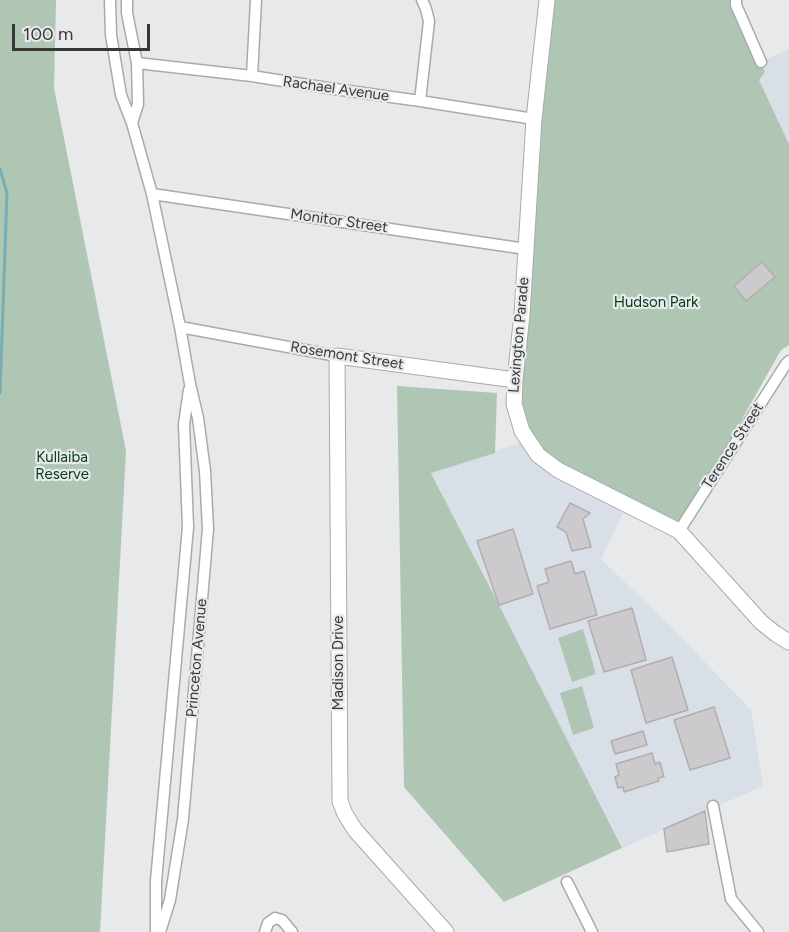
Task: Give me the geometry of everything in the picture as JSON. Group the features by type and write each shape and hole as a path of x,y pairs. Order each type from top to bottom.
{"main road":[{"name":"Lexington Parade","path":"547,0 534,119 522,314 515,380 514,404 522,430 538,455 558,471 679,531 761,622 789,642"},
{"name":"Rosemont Street","path":"337,356 515,380"},
{"name":"Madison Drive","path":"337,356 340,801 355,830 446,932"}],"street":[{"name":"Princeton Avenue","path":"110,0 111,35 121,95 132,123 152,194 198,418 205,471 208,529 183,819 170,900 158,932"},
{"name":"Princeton Avenue","path":"127,0 127,13 137,63 138,104 132,123"},
{"path":"252,76 256,0"},
{"path":"420,100 429,21 422,0"},
{"path":"736,0 736,5 761,62"},
{"name":"Rachael Avenue","path":"137,63 252,76 534,119"},
{"name":"Monitor Street","path":"152,194 526,249"},
{"name":"Rosemont Street","path":"180,327 337,356"},
{"name":"Terence Street","path":"679,531 789,361"},
{"name":"Princeton Avenue","path":"158,932 156,881 188,527 184,424 190,384"},
{"path":"713,806 731,899 758,932"},
{"path":"567,882 592,932"},
{"path":"266,932 268,922 275,918 282,920 292,932"}],"shaded area":[{"path":"789,49 789,144 759,80 765,72 761,62"},
{"path":"528,440 627,505 601,559 751,710 763,786 622,848 431,472"}],"green space":[{"name":"Kullaiba Reserve","path":"0,0 56,0 54,88 126,451 100,932 0,932"},
{"name":"Hudson Park","path":"547,0 736,0 736,6 765,72 759,80 789,144 789,345 781,350 679,531 538,455 522,431 515,380"},
{"path":"397,386 497,393 495,453 431,473 622,848 504,902 404,787"},
{"path":"583,629 596,674 572,682 558,638"},
{"path":"582,686 594,728 573,735 560,693"}],"building":[{"path":"762,262 775,277 746,301 734,286"},
{"path":"570,503 590,513 583,519 591,547 572,551 566,532 557,527"},
{"path":"513,529 533,594 499,605 477,541"},
{"path":"571,561 575,574 584,571 597,615 550,629 537,586 549,582 545,569"},
{"path":"632,608 646,660 604,672 588,621"},
{"path":"672,657 688,710 646,723 631,670"},
{"path":"714,707 730,758 690,770 674,720"},
{"path":"643,731 647,745 615,754 611,741"},
{"path":"652,753 655,764 660,762 664,777 658,778 659,781 624,792 623,787 618,788 615,777 619,775 616,764"},
{"path":"705,811 709,844 667,852 664,829"}],"waterway":[{"path":"0,169 7,193 0,393"}]}
